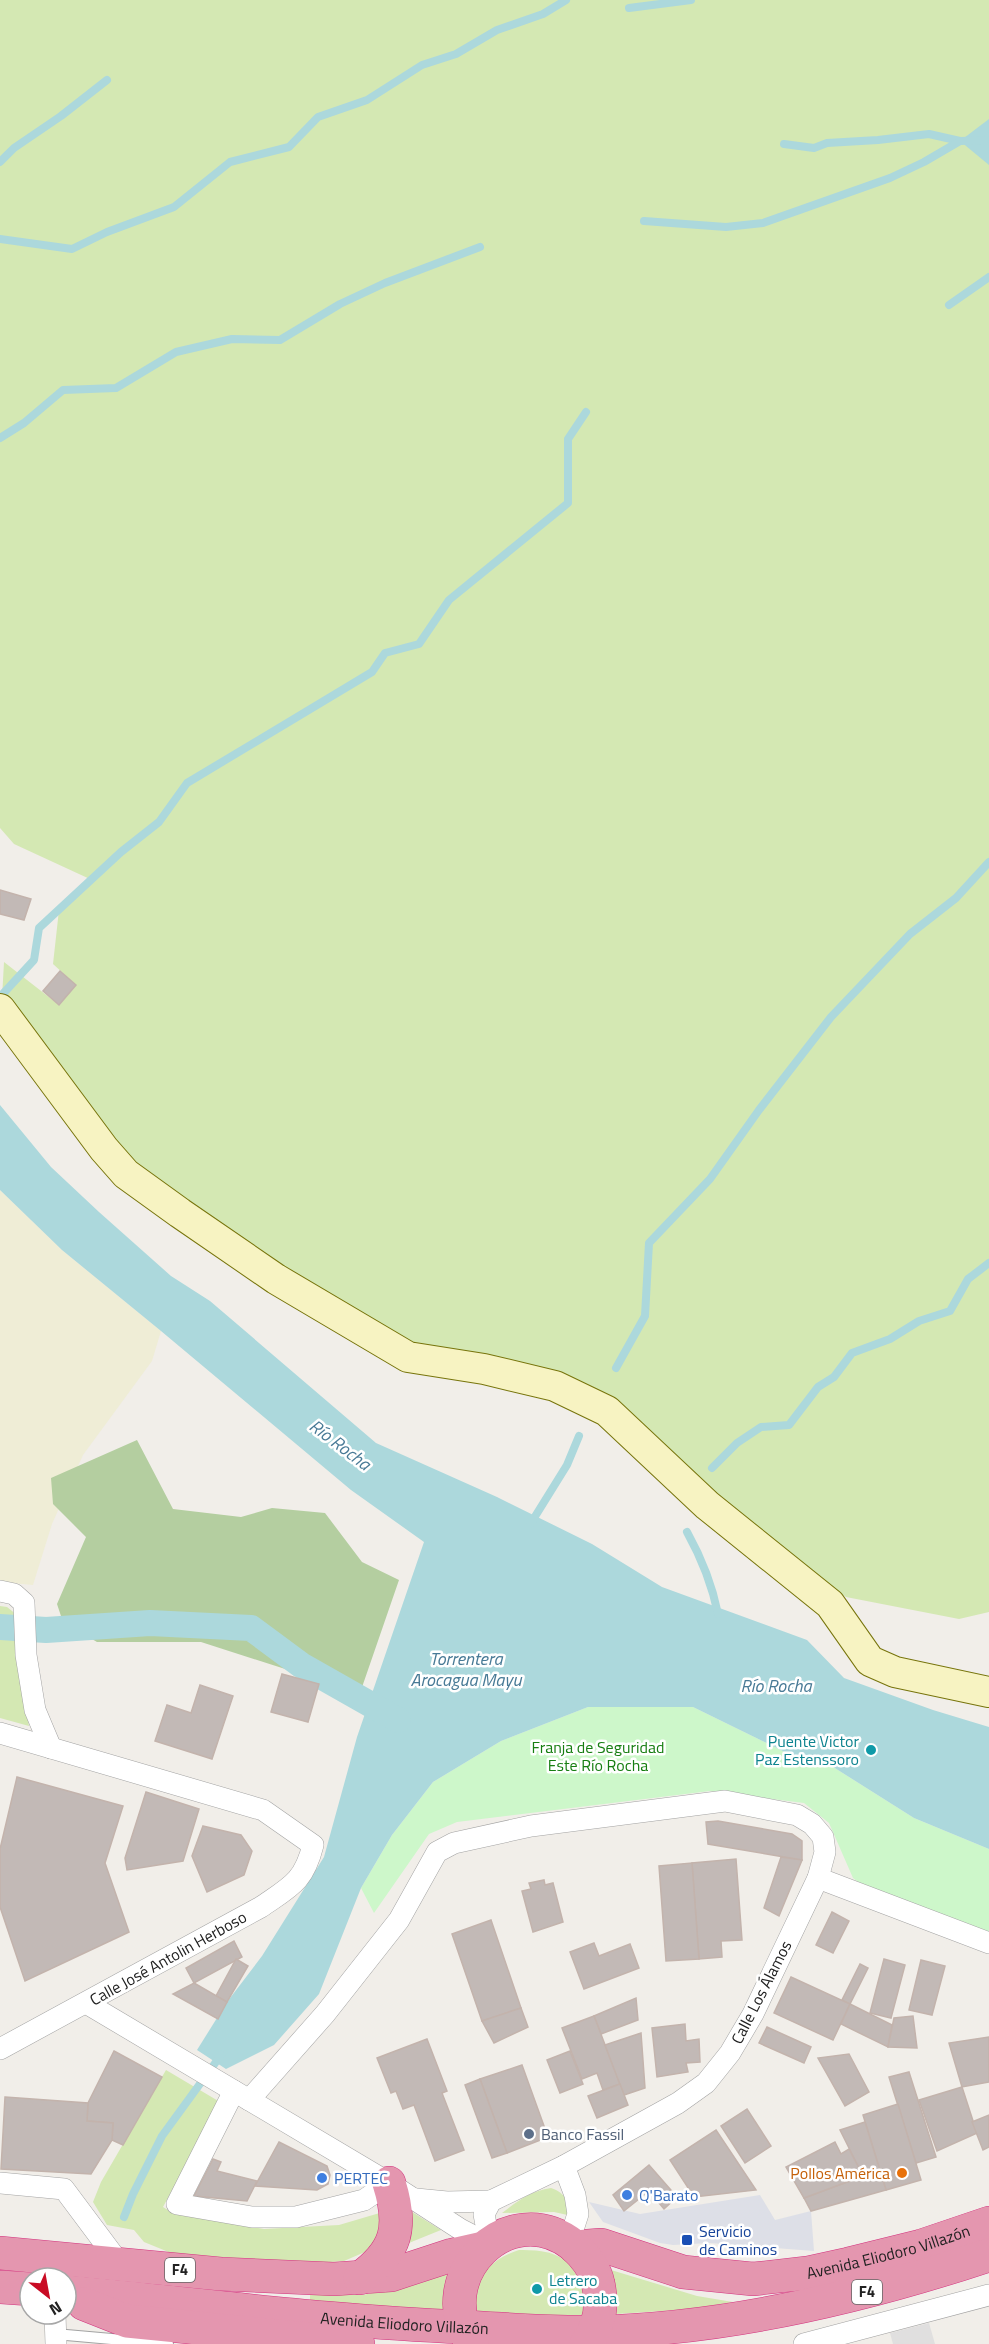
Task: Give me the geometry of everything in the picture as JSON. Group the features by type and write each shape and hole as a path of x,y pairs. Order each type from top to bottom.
{"highway":[{"path":"360,2278 382,2260 394,2240 401,2191"},
{"name":"Avenida Eliodoro Villazón","path":"572,2245 601,2245 682,2272 753,2279 807,2273 848,2264 921,2246 989,2223"},
{"name":"F4","path":"0,2253 285,2279 360,2278 391,2275 489,2244 510,2234 532,2231 555,2235 572,2245"},
{"path":"468,2336 458,2303 460,2287 468,2266 489,2244"},
{"path":"572,2245 590,2264 597,2278 600,2293 601,2308 590,2338"},
{"name":"Avenida Eliodoro Villazón","path":"78,2295 410,2325 468,2336 534,2331 590,2338 742,2318 833,2300 917,2279 989,2255"},
{"path":"0,2287 18,2288"},
{"name":"F4","path":"78,2299 127,2321 358,2344"}],"street":[{"path":"0,1009 104,1149 126,1173 180,1213 276,1279 408,1357 484,1369 555,1386 607,1411 707,1505 830,1604 870,1661 895,1672 989,1692"},
{"path":"0,1592 14,1593 24,1603 26,1655 35,1710 51,1748"},
{"path":"0,1733 51,1748"},
{"name":"Calle José Antolin Herboso","path":"0,2049 261,1907 293,1885 308,1865 313,1845 263,1810 51,1748"},
{"name":"Calle Los Álamos","path":"401,2191 296,2217 252,2217 177,2204 234,2091 325,2014 399,1920 437,1852 454,1843 531,1826 725,1801 797,1815 812,1824 823,1837 825,1852 818,1878 753,2014 730,2053 706,2083 678,2103 564,2166 490,2201"},
{"path":"818,1878 989,1943"},
{"path":"86,2003 401,2191 460,2229 489,2244"},
{"path":"564,2166 578,2214 572,2245"},
{"path":"0,2183 64,2189 120,2264"},
{"path":"401,2191 447,2202 490,2201 484,2214 489,2244"},
{"path":"804,2344 989,2295"}],"lane":[{"path":"56,2331 168,2344"}],"shaded area":[{"path":"0,1190 62,1250 161,1331 152,1361 83,1455 52,1524 33,1585 0,1582"},
{"path":"760,2195 775,2220 811,2211 814,2251 710,2243 673,2245 660,2243 603,2222 589,2202 640,2214"},
{"path":"929,2323 935,2344 893,2344 890,2333"}],"green space":[{"path":"0,0 989,0 989,1612 959,1619 846,1597 744,1520 648,1438 417,1349 280,1273 122,1160 2,998 4,962 59,1005 76,985 53,964 59,910 92,880 14,844 0,828"},
{"path":"137,1440 173,1509 241,1517 272,1508 325,1513 362,1562 399,1580 360,1693 201,1642 97,1642 63,1622 57,1604 86,1537 53,1504 51,1478"},
{"path":"0,1606 7,1607 17,1615 17,1662 29,1726 0,1718"},
{"name":"Franja de Seguridad Este Río Rocha","path":"588,1707 693,1707 791,1755 830,1765 914,1818 989,1849 989,1935 867,1889 853,1878 829,1823 804,1803 710,1791 457,1822 429,1834 374,1913 361,1888 392,1835 433,1782 501,1741"},
{"path":"166,2070 220,2102 163,2207 171,2212 264,2229 339,2225 383,2212 376,2244 365,2252 344,2261 287,2263 171,2253 144,2242 134,2230 107,2225 93,2202 101,2182"},
{"path":"551,2188 563,2195 568,2202 572,2216 554,2212 502,2213 530,2194"},
{"path":"404,2207 441,2230 399,2247"},
{"path":"519,2250 551,2253 562,2258 577,2275 588,2317 471,2316 474,2293 483,2274 498,2260"},
{"path":"457,2264 446,2291 443,2314 310,2303 310,2293 363,2295 402,2286"},
{"path":"611,2270 697,2296 733,2302 694,2309 615,2314"}],"water":[{"path":"989,119 989,165 960,141"},
{"name":"Río Rocha","path":"0,1105 51,1167 99,1212 171,1276 210,1301 376,1443 497,1497 592,1544 662,1587 807,1640 844,1678 933,1710 989,1727 989,1849 914,1818 830,1765 791,1755 693,1707 588,1707 501,1741 433,1782 392,1835 361,1888 319,1994 274,2045 226,2069 197,2050 227,2002 262,1956 324,1857 357,1737 424,1542 351,1490 62,1250 0,1190"}],"building":[{"path":"0,890 31,899 24,920 0,914"},
{"path":"60,971 76,985 59,1005 43,991"},
{"path":"282,1674 319,1684 308,1722 271,1712"},
{"path":"200,1685 233,1696 212,1759 155,1741 167,1705 191,1713"},
{"path":"17,1777 123,1806 105,1863 129,1932 25,1981 0,1907 0,1849"},
{"path":"146,1792 199,1809 183,1861 127,1870 125,1858"},
{"path":"718,1821 792,1834 802,1841 802,1860 708,1844 706,1822"},
{"path":"203,1826 241,1835 252,1851 244,1875 207,1892 192,1856"},
{"path":"781,1857 802,1860 779,1916 764,1908"},
{"path":"736,1859 742,1940 721,1941 722,1957 699,1959 692,1863"},
{"path":"692,1863 699,1959 666,1961 659,1866"},
{"path":"544,1880 545,1885 553,1883 563,1922 533,1932 522,1891 531,1889 529,1883"},
{"path":"832,1912 849,1921 833,1953 816,1945"},
{"path":"491,1920 521,2008 482,2021 452,1934"},
{"path":"234,1941 242,1957 194,1983 186,1968"},
{"path":"594,1943 599,1956 630,1944 639,1968 584,1989 570,1952"},
{"path":"236,1959 248,1966 227,2002 216,1996"},
{"path":"884,1959 905,1965 891,2018 870,2013"},
{"path":"921,1960 945,1966 932,2015 909,2010"},
{"path":"860,1964 868,1968 850,2004 842,2000"},
{"path":"791,1977 850,2004 833,2040 774,2013"},
{"path":"194,1983 227,2002 218,2019 173,1994"},
{"path":"636,1998 638,2020 601,2034 594,2016"},
{"path":"850,2004 892,2025 888,2047 841,2024"},
{"path":"521,2008 528,2027 494,2043 482,2021"},
{"path":"594,2016 620,2084 603,2090 597,2073 582,2079 562,2028"},
{"path":"913,2016 917,2048 888,2047 894,2018"},
{"path":"685,2024 686,2041 699,2039 700,2062 686,2063 688,2072 657,2077 652,2028"},
{"path":"767,2027 811,2047 804,2063 759,2043"},
{"path":"641,2033 645,2088 624,2095 605,2045"},
{"path":"989,2037 989,2082 962,2087 949,2043"},
{"path":"427,2039 447,2091 442,2093 464,2150 435,2161 414,2105 403,2109 396,2091 391,2093 377,2058"},
{"path":"114,2051 162,2077 123,2145 112,2140 113,2123 87,2121 88,2103"},
{"path":"570,2051 583,2084 560,2093 547,2060"},
{"path":"849,2054 869,2092 845,2106 818,2058"},
{"path":"522,2065 548,2137 507,2153 480,2079"},
{"path":"909,2072 936,2157 916,2163 889,2077"},
{"path":"480,2079 507,2153 492,2158 465,2085"},
{"path":"620,2084 628,2105 597,2118 588,2096"},
{"path":"962,2087 977,2133 937,2151 919,2100"},
{"path":"5,2097 88,2103 87,2121 113,2123 112,2140 91,2174 1,2169"},
{"path":"898,2104 921,2180 886,2190 863,2115"},
{"path":"747,2109 771,2146 745,2163 721,2126"},
{"path":"989,2115 989,2147 983,2150 972,2122"},
{"path":"865,2122 886,2190 811,2211 804,2198 863,2176 840,2130"},
{"path":"716,2130 756,2190 694,2197 670,2160"},
{"path":"279,2142 327,2166 330,2175 328,2184 317,2190 255,2186"},
{"path":"835,2142 841,2154 849,2149 863,2176 804,2198 786,2167"},
{"path":"213,2159 221,2162 217,2171 257,2181 247,2201 194,2196"},
{"path":"649,2165 677,2197 664,2209 649,2191 624,2211 613,2195"}],"waterway":[{"path":"0,239 72,249 107,232 174,207 230,162 289,147 318,117 367,100 422,65 456,54 497,30 543,14 566,0"},
{"path":"629,8 691,0"},
{"path":"0,162 14,148 61,116 107,80"},
{"path":"784,144 814,148 827,143 929,134 960,141"},
{"path":"644,221 726,227 763,223 890,178 960,141 989,140"},
{"path":"0,438 24,423 63,390 116,388 176,352 232,339 280,340 340,304 385,283 480,247"},
{"path":"949,305 989,277"},
{"path":"0,997 34,960 39,928 121,852 159,822 187,783 372,672 385,653 419,644 449,600 568,503 568,439 586,412"},
{"path":"616,1368 645,1316 649,1243 710,1179 759,1110 831,1017 910,934 956,898 989,862"},
{"path":"712,1468 737,1443 761,1427 789,1425 818,1387 834,1377 852,1353 890,1339 919,1321 950,1311 968,1279 989,1263"},
{"path":"531,1523 567,1465 579,1436"},
{"path":"687,1532 706,1572 718,1614"},
{"path":"0,1627 46,1630 150,1623 251,1628 301,1665 398,1720"},
{"name":"Torrentera Arocagua Mayu","path":"124,2217 162,2136 221,2055"}],"place":[{"name":"Puente Victor Paz Estenssoro","path":"871,1750"},
{"name":"Banco Fassil","path":"529,2134"},
{"name":"Pollos América","path":"902,2173"},
{"name":"PERTEC","path":"322,2178"},
{"name":"Q'Barato","path":"627,2195"},
{"name":"Servicio de Caminos","path":"687,2240"},
{"name":"Letrero de Sacaba","path":"537,2289"}]}
